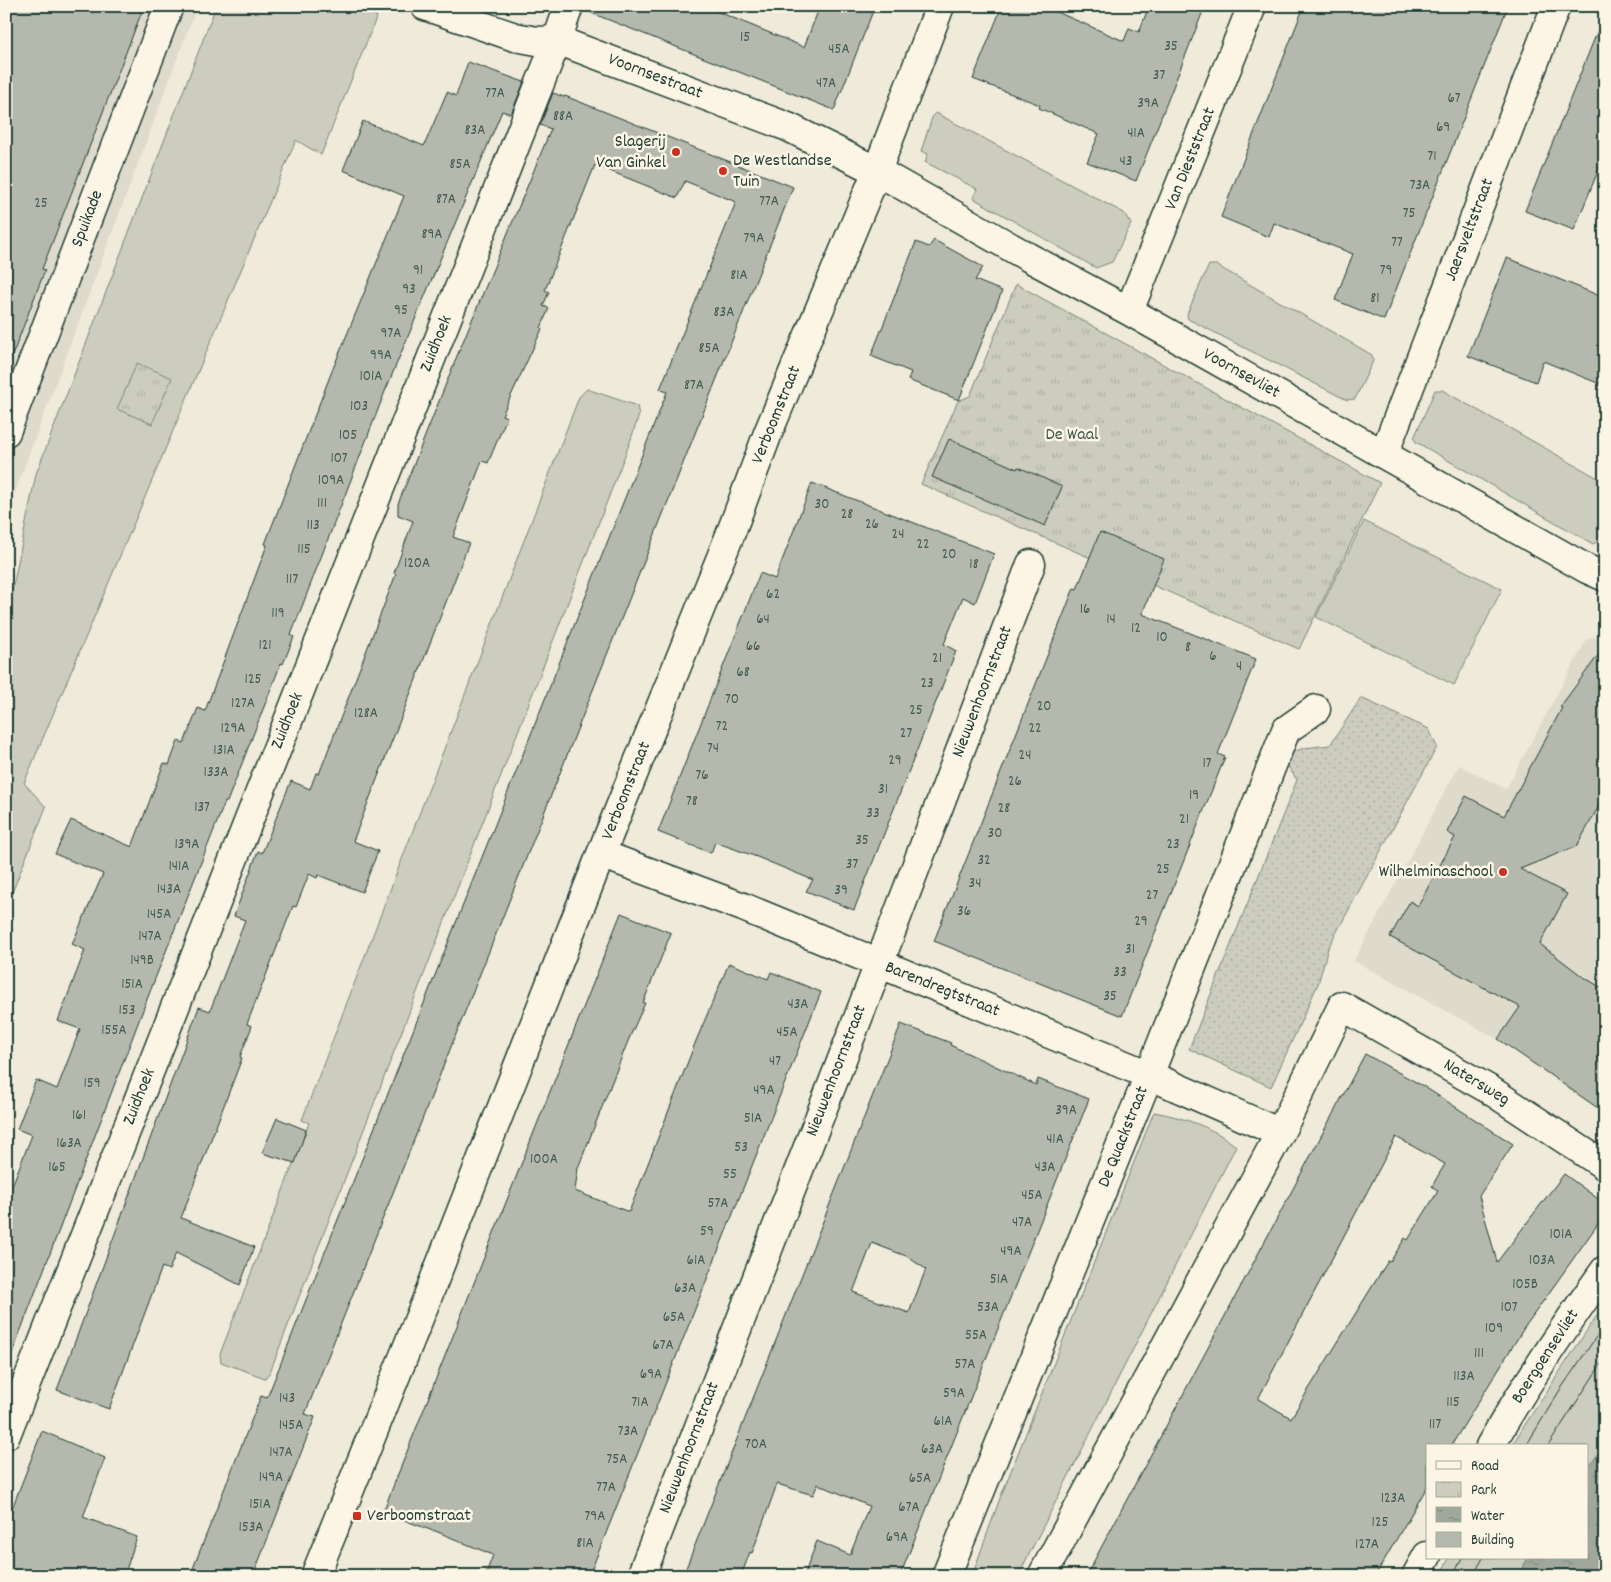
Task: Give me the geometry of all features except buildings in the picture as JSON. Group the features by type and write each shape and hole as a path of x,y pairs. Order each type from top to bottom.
{"street":[{"name":"Spuikade","path":"6,432 169,6"},
{"name":"Voornsestraat","path":"425,6 515,37 537,41 557,40 788,127 877,170"},
{"name":"Zuidhoek","path":"6,1435 569,6"},
{"name":"Verboomstraat","path":"315,1576 424,1306 601,854 730,535 768,433 877,170 940,6"},
{"name":"Van Dieststraat","path":"1129,311 1252,6"},
{"name":"Jaersveltstraat","path":"1384,454 1556,6"},
{"name":"Voornsevliet","path":"877,170 1028,257 1129,311 1605,578"},
{"name":"Nieuwenhoornstraat","path":"641,1576 879,964 1031,564"},
{"name":"De Quackstraat","path":"946,1576 1149,1075 1286,730 1316,709"},
{"name":"Barendregtstraat","path":"601,854 743,907 1149,1075 1280,1134"},
{"name":"Natersweg","path":"1280,1134 1342,1006 1490,1090 1605,1166"},
{"path":"1042,1576 1280,1134"},
{"name":"Boergoensevliet","path":"1491,1444 1508,1414 1578,1306 1605,1270"},
{"path":"1416,1576 1426,1558"}],"shaded area":[{"path":"6,6 197,6 6,516"},
{"name":"Wilhelminaschool","path":"1600,637 1605,640 1605,992 1575,971 1549,966 1498,1039 1354,961 1459,765 1506,789 1587,639"}],"green space":[{"path":"216,6 351,6 377,16 321,155 296,140 24,783 46,807 6,908 6,621 36,474"},
{"path":"936,113 1124,213 1131,224 1112,262 1096,268 973,198 977,189 925,162 928,154 921,151 933,115"},
{"path":"1209,265 1216,265 1372,355 1373,361 1355,399 1347,400 1188,319 1187,314"},
{"name":"De Waal","path":"1016,284 1380,483 1299,649 921,484 958,401 970,396"},
{"path":"137,363 172,378 152,424 117,409"},
{"path":"587,389 637,406 639,415 270,1372 265,1378 221,1362 220,1354 309,1123 302,1120 579,397"},
{"path":"1435,390 1442,390 1605,482 1605,521 1597,542 1593,544 1416,442 1414,438"},
{"path":"1364,521 1502,589 1454,685 1316,617"},
{"path":"1361,698 1429,729 1437,747 1328,948 1318,984 1271,1087 1189,1049 1297,780 1287,765 1291,753 1304,748 1330,745"},
{"path":"1154,1112 1207,1128 1236,1146 1018,1576 972,1576 999,1501"},
{"path":"1605,1303 1605,1576 1440,1576 1448,1560 1588,1560 1588,1444 1512,1444"}],"water":[{"path":"1605,1445 1604,1576 1518,1576 1527,1560 1588,1560 1588,1468"}],"tram line":[{"path":"1527,1444 1558,1393 1605,1324"},
{"path":"1549,1444 1605,1358"},
{"path":"1452,1576 1461,1560"},
{"path":"1473,1576 1482,1560"}],"place":[{"name":"Slagerij Van Ginkel","path":"676,152"},
{"name":"De Westlandse Tuin","path":"723,171"},
{"name":"Wilhelminaschool","path":"1503,872"},
{"name":"Verboomstraat","path":"357,1516"}]}
